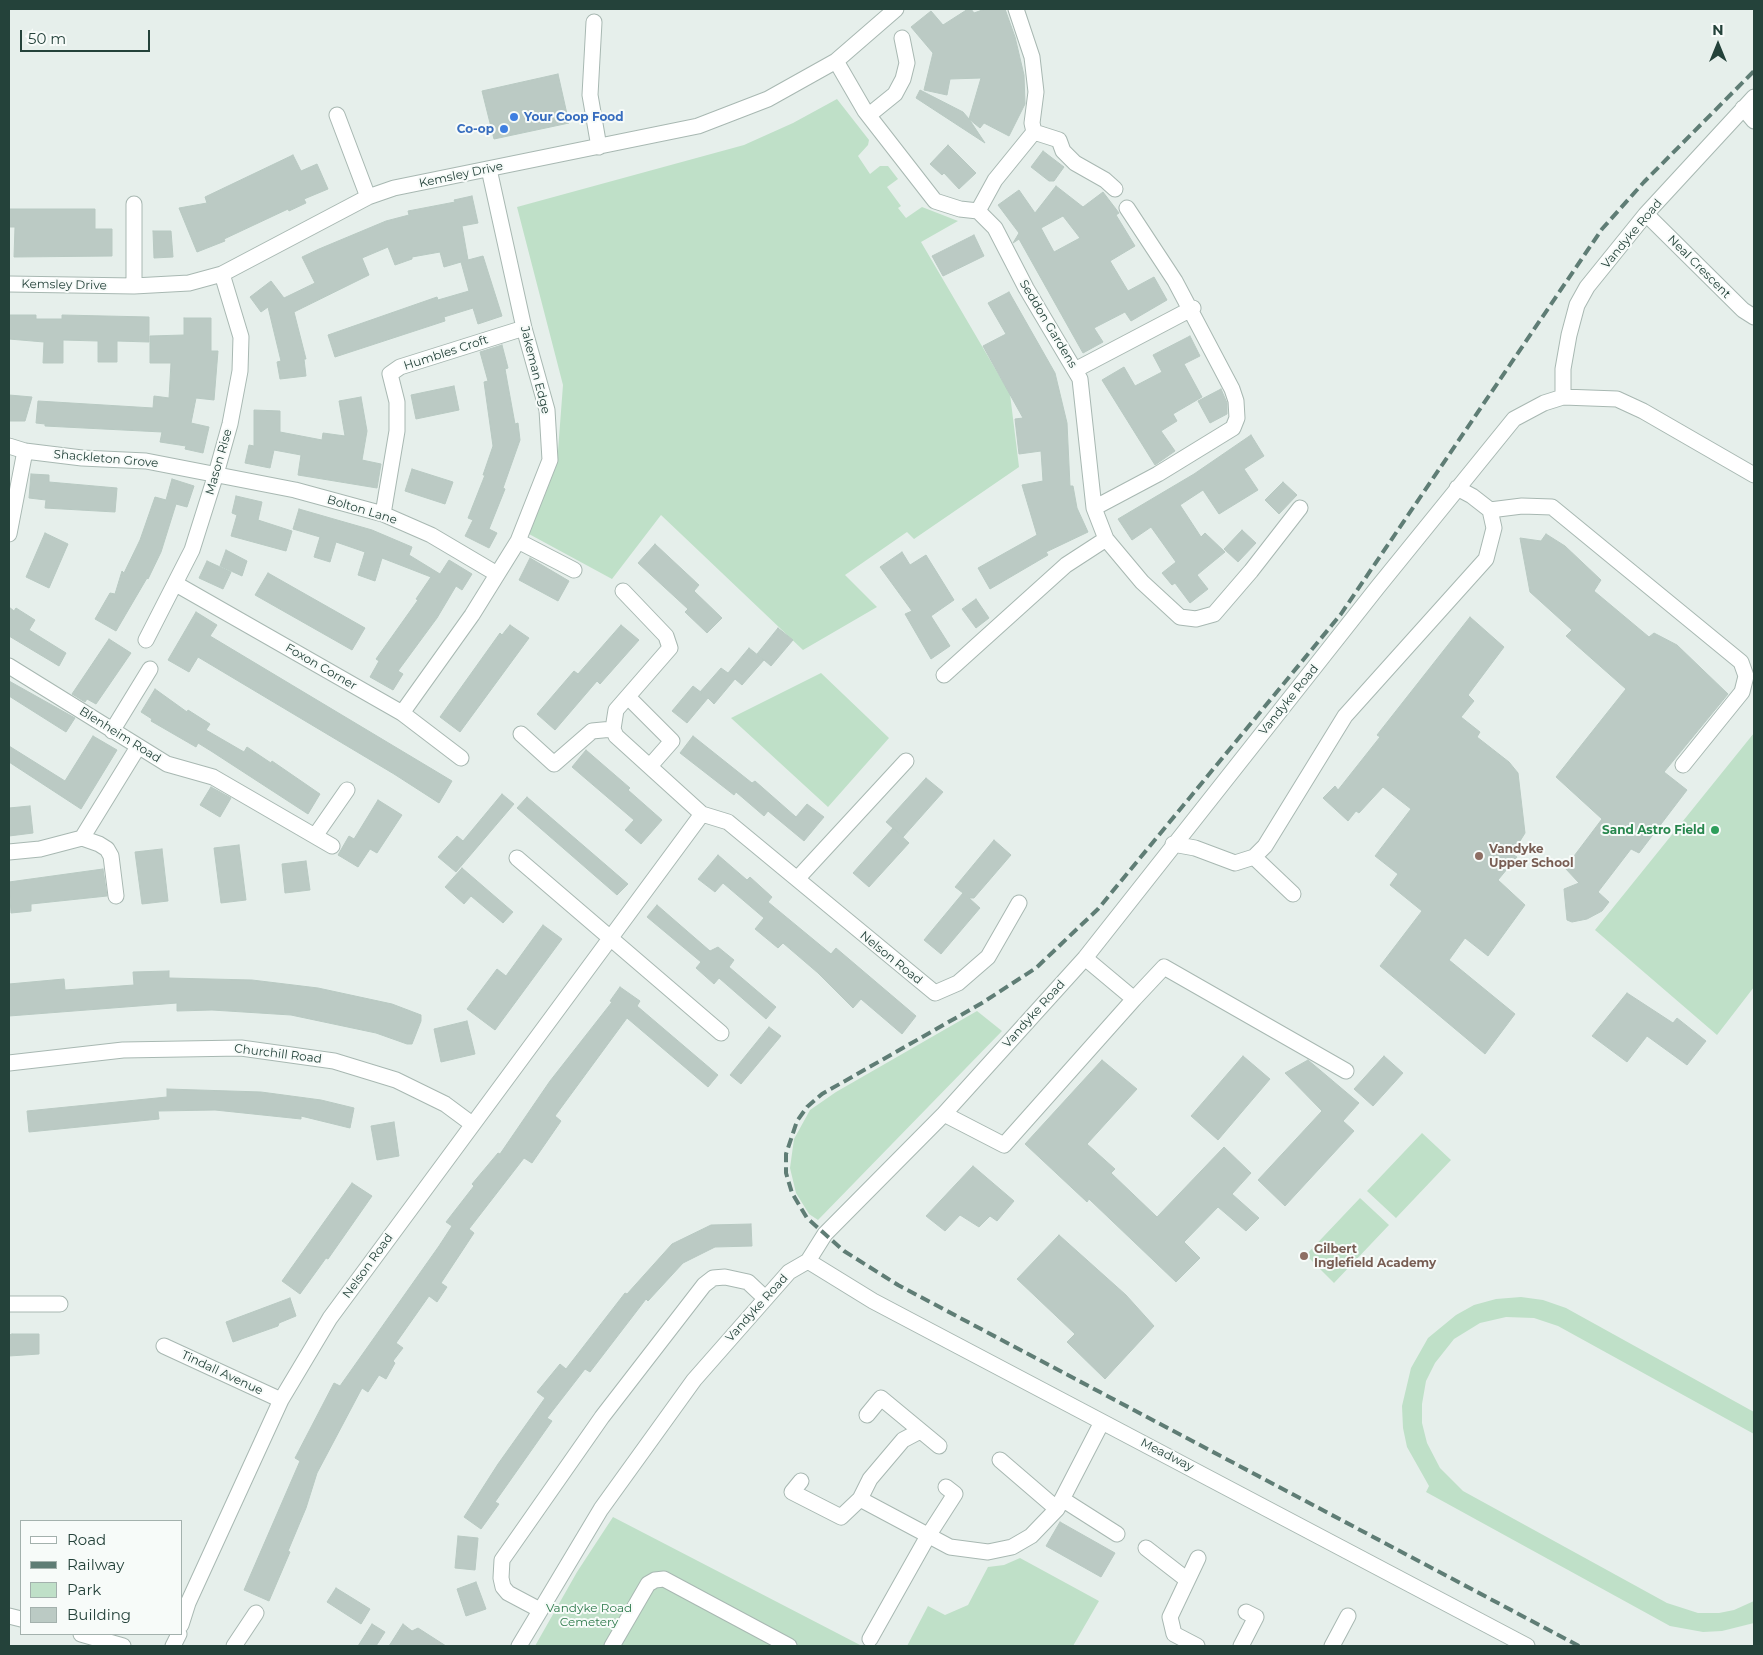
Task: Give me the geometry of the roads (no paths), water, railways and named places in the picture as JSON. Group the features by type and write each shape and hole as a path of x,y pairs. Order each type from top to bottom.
{"street":[{"name":"Kemsley Drive","path":"9,284 134,286 189,283 222,274 368,197 394,188 698,126 768,100 836,61 896,9"},
{"path":"1016,9 1032,57 1036,92 1032,123 1034,132"},
{"path":"594,22 590,95 599,147"},
{"path":"869,116 895,94 903,79 907,63 902,38"},
{"path":"836,61 869,116 935,201 960,209 978,211 996,180 1034,132"},
{"name":"Vandyke Road","path":"1564,397 1565,352 1577,306 1587,287 1646,214 1754,97"},
{"path":"1743,108 1754,121"},
{"path":"337,115 368,197"},
{"path":"1034,132 1059,140 1063,152 1075,163 1105,180 1115,189"},
{"name":"Jakeman Edge","path":"402,713 472,615 518,541 550,460 547,410 524,328 489,169"},
{"path":"134,204 134,286"},
{"path":"1094,508 1158,474 1233,428 1237,418 1236,400 1191,309 1127,208"},
{"name":"Seddon Gardens","path":"978,211 996,228 1026,288 1080,379 1094,508 1106,539 1142,582 1180,617 1196,619 1214,614 1251,571 1300,508"},
{"name":"Neal Crescent","path":"1646,214 1743,310 1754,317"},
{"name":"Mason Rise","path":"146,640 192,550 216,474 240,371 241,337 222,274"},
{"path":"1075,370 1191,309"},
{"name":"Humbles Croft","path":"383,514 396,431 396,402 390,374 400,367 524,328"},
{"name":"Vandyke Road","path":"519,1646 601,1509 688,1388 789,1272 808,1261 825,1234 944,1114 1085,958 1457,488 1514,419 1544,403 1564,397 1617,399 1643,411 1754,475"},
{"name":"Shackleton Grove","path":"9,446 25,451 82,458 146,461 216,474"},
{"path":"9,534 25,451"},
{"name":"Bolton Lane","path":"216,474 295,490 383,514 431,535 497,574"},
{"path":"1174,844 1195,848 1235,863 1254,857 1266,846 1345,716 1486,559 1494,528 1490,510 1472,496 1457,488"},
{"path":"1490,510 1522,506 1552,507 1741,662 1749,688 1742,692 1683,765"},
{"path":"944,675 1066,565 1106,539"},
{"path":"518,541 574,570"},
{"name":"Foxon Corner","path":"176,584 402,713 461,758"},
{"path":"521,734 554,764 574,744 592,731 613,729 616,710 670,648 666,636 623,590"},
{"name":"Blenheim Road","path":"9,666 112,732 167,764 212,776 332,846"},
{"path":"112,732 150,669"},
{"path":"628,697 672,741 650,766"},
{"name":"Nelson Road","path":"613,729 616,736 702,814 728,822 798,878 865,938 935,993 958,983 988,957 1019,903"},
{"path":"82,838 138,747"},
{"path":"798,878 906,760"},
{"path":"316,836 347,790"},
{"name":"Nelson Road","path":"182,1622 188,1603 281,1400 330,1318 702,814"},
{"path":"9,852 40,849 82,838 99,844 107,849 111,856 116,896"},
{"path":"1254,857 1294,894"},
{"path":"517,858 722,1033"},
{"path":"1085,958 1134,999"},
{"path":"944,1114 1004,1145 1164,966 1346,1071"},
{"name":"Churchill Road","path":"9,1063 124,1050 241,1048 334,1061 396,1080 445,1104 472,1124"},
{"name":"Meadway","path":"808,1261 873,1301 1528,1646"},
{"path":"540,1610 508,1593 503,1587 500,1578 502,1560 602,1417 704,1285 713,1278 726,1277 748,1282 765,1298"},
{"path":"9,1304 60,1304"},
{"name":"Tindall Avenue","path":"164,1346 281,1400"},
{"path":"867,1415 881,1398 939,1446"},
{"path":"860,1499 950,1547 988,1552 1012,1546 1031,1536 1059,1504 1102,1422"},
{"path":"801,1481 792,1492 842,1518 860,1499 870,1479 903,1440 920,1432"},
{"path":"1000,1460 1059,1504 1117,1534"},
{"path":"870,1639 928,1536 955,1494 946,1487"},
{"path":"1146,1548 1186,1579"},
{"path":"1197,1646 1174,1634 1170,1617 1186,1579 1198,1558"},
{"path":"612,1646 648,1584 655,1580 664,1579 789,1646"},
{"path":"1240,1646 1256,1617 1246,1612"},
{"path":"234,1646 256,1613"},
{"path":"1332,1646 1348,1616"},
{"path":"84,1635 122,1646"}],"railway":[{"path":"1579,1646 898,1285 844,1251 807,1218 792,1193 786,1173 786,1154 797,1121 807,1107 822,1094 982,1003 1036,968 1098,909 1341,614 1602,229 1644,182 1754,71"}],"place":[{"name":"Your Coop Food","path":"514,117"},
{"name":"Co-op","path":"504,129"},
{"name":"Sand Astro Field","path":"1715,830"},
{"name":"Vandyke Upper School","path":"1479,856"},
{"name":"Gilbert Inglefield Academy","path":"1304,1256"}],"park label":[{"name":"Vandyke Road Cemetery","path":"589,1615"}]}
